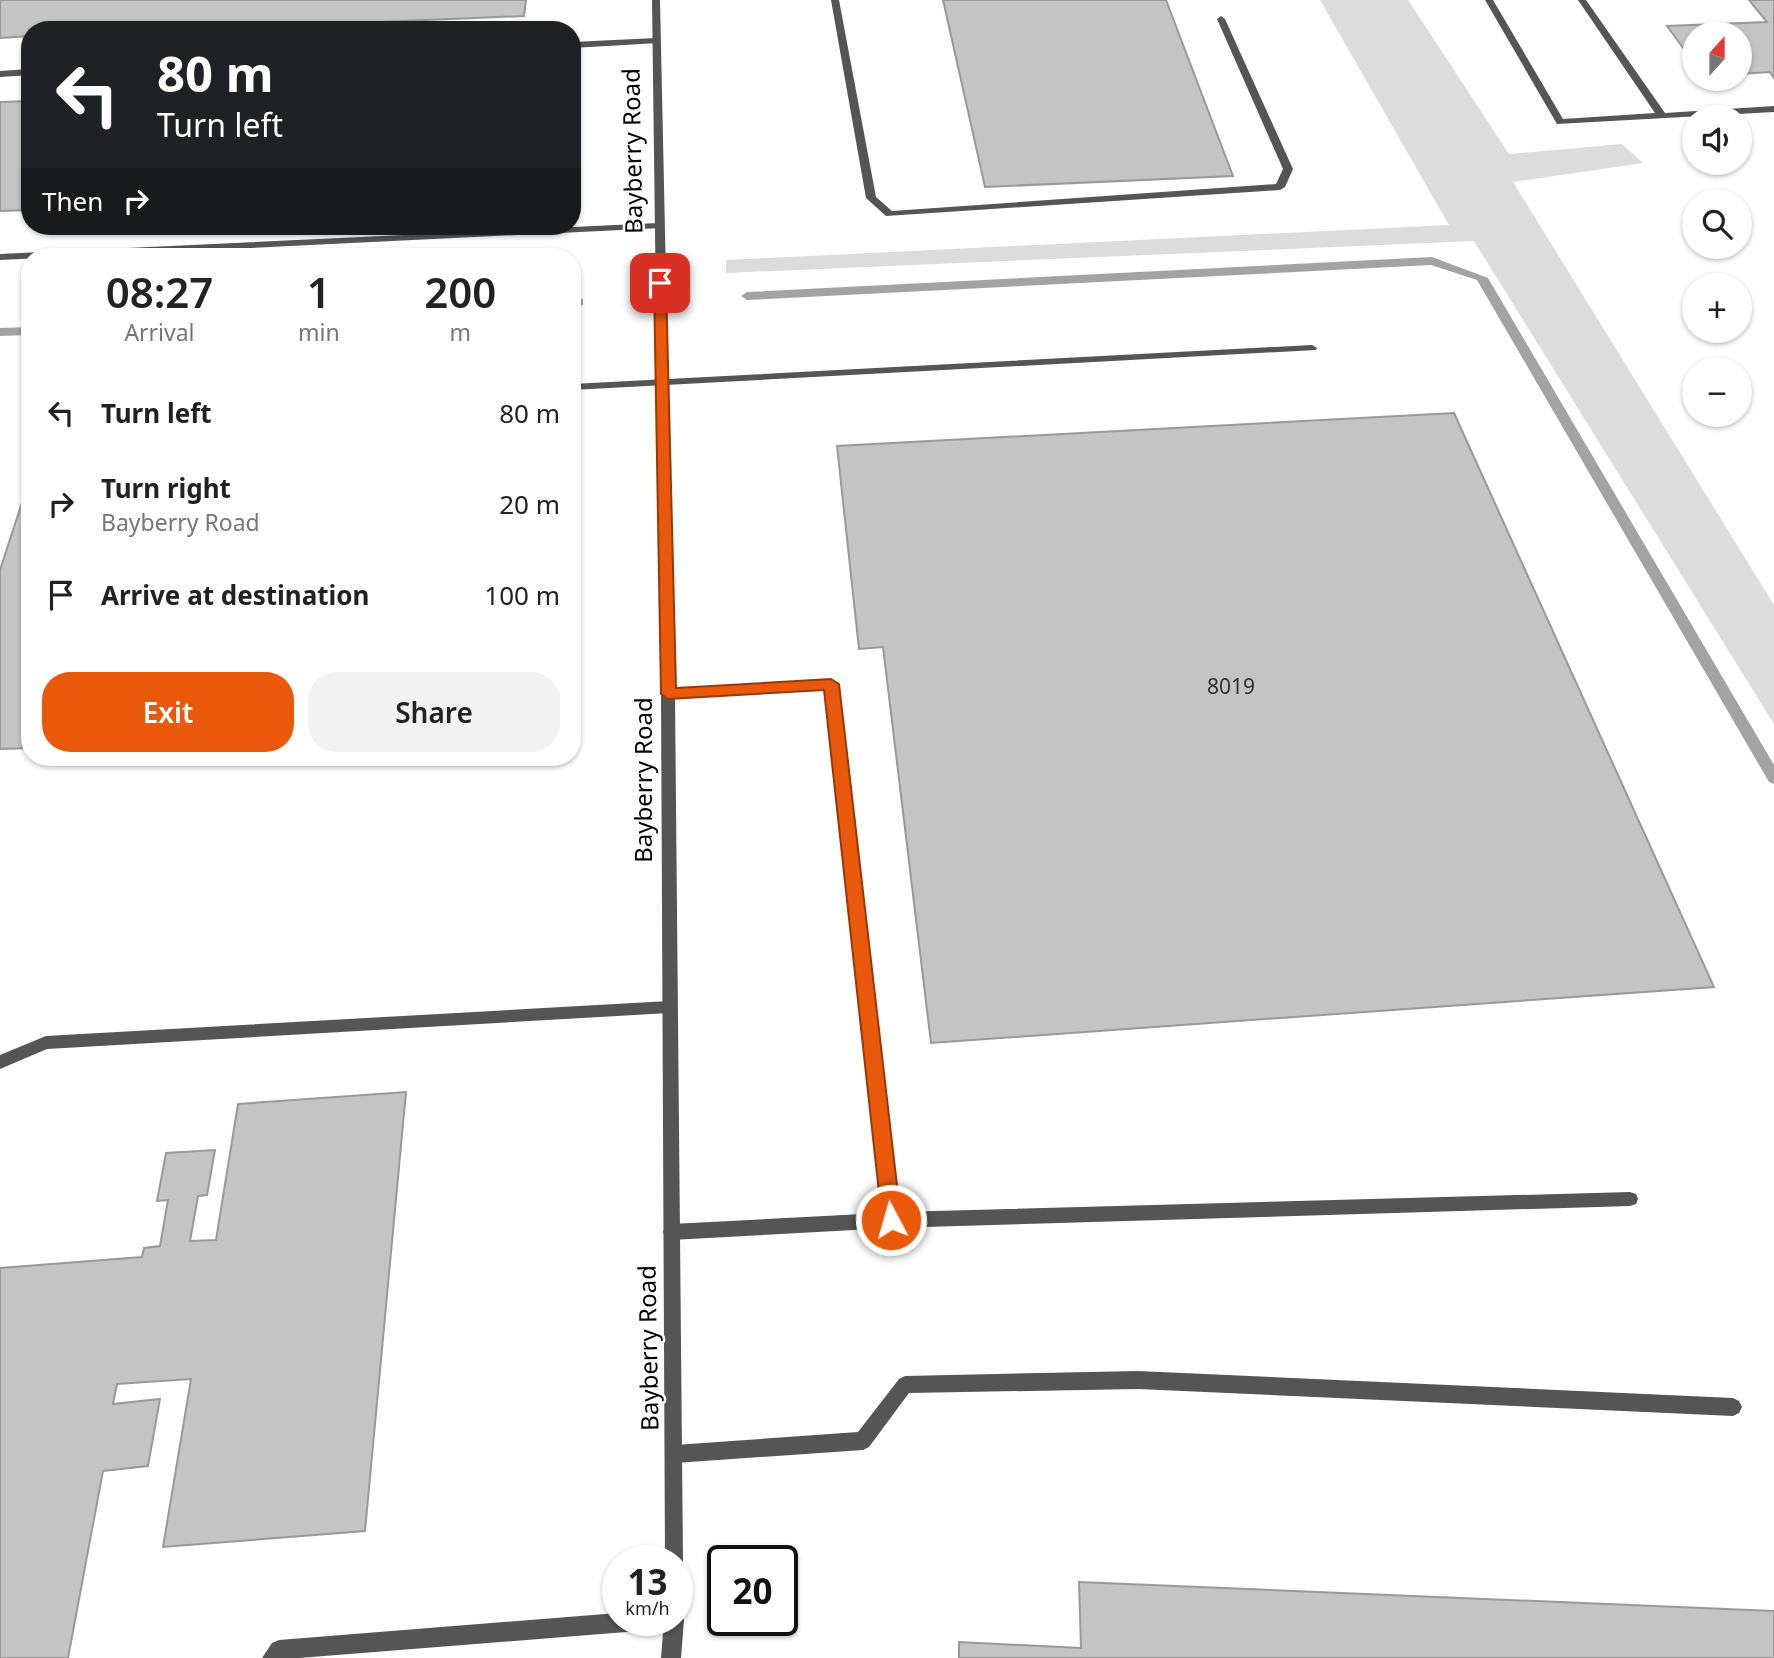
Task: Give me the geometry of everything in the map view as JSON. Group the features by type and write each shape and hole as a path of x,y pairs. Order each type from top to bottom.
{"street":[{"name":"Bayberry Road","path":"656,0 668,694 674,1545"},
{"path":"835,0 871,198 890,214 1280,187 1288,169 1221,19"},
{"path":"1489,0 1560,121 1774,109"},
{"path":"1582,0 1662,116"},
{"path":"581,45 656,41"},
{"path":"0,74 21,73"},
{"path":"581,230 658,226"},
{"path":"191,248 467,235"},
{"path":"0,257 21,256"},
{"path":"581,386 1312,348"},
{"path":"668,694 831,684 891,1220"},
{"path":"0,1062 46,1043 669,1007"},
{"path":"671,1232 891,1220 1630,1199"},
{"path":"675,1454 863,1441 905,1385 1138,1380 1733,1407"},
{"path":"272,1658 279,1650 602,1624"},
{"path":"671,1658 673,1636"}],"shaded area":[{"path":"1320,0 1408,0 1509,154 1622,144 1643,163 1513,182 1774,605 1774,724 1474,241 726,273 726,260 1449,225"}],"building":[{"path":"0,0 526,0 524,16 405,21 21,21 21,37 0,38"},
{"path":"943,0 1166,0 1233,176 985,187"},
{"path":"1749,0 1774,0 1774,78 1770,72 1752,73 1752,23 1767,22"},
{"path":"1682,25 1682,47 1667,26"},
{"path":"21,101 21,210 0,211 0,102"},
{"path":"1454,413 1714,987 931,1043 883,647 859,649 837,446"},
{"path":"21,506 21,748 0,749 0,570"},
{"path":"406,1092 365,1531 163,1547 191,1379 117,1384 113,1404 160,1399 148,1466 103,1471 68,1658 0,1658 0,1268 142,1257 144,1248 160,1246 168,1200 157,1201 166,1153 215,1150 207,1195 198,1196 190,1241 216,1240 238,1104"},
{"path":"1079,1582 1774,1611 1774,1658 959,1658 959,1642 1081,1648"}],"waterway":[{"path":"747,296 1432,261 1482,278 1774,778"},
{"path":"0,332 21,331"}],"route":[{"path":"660,283 668,694 831,684 891,1220"}]}
